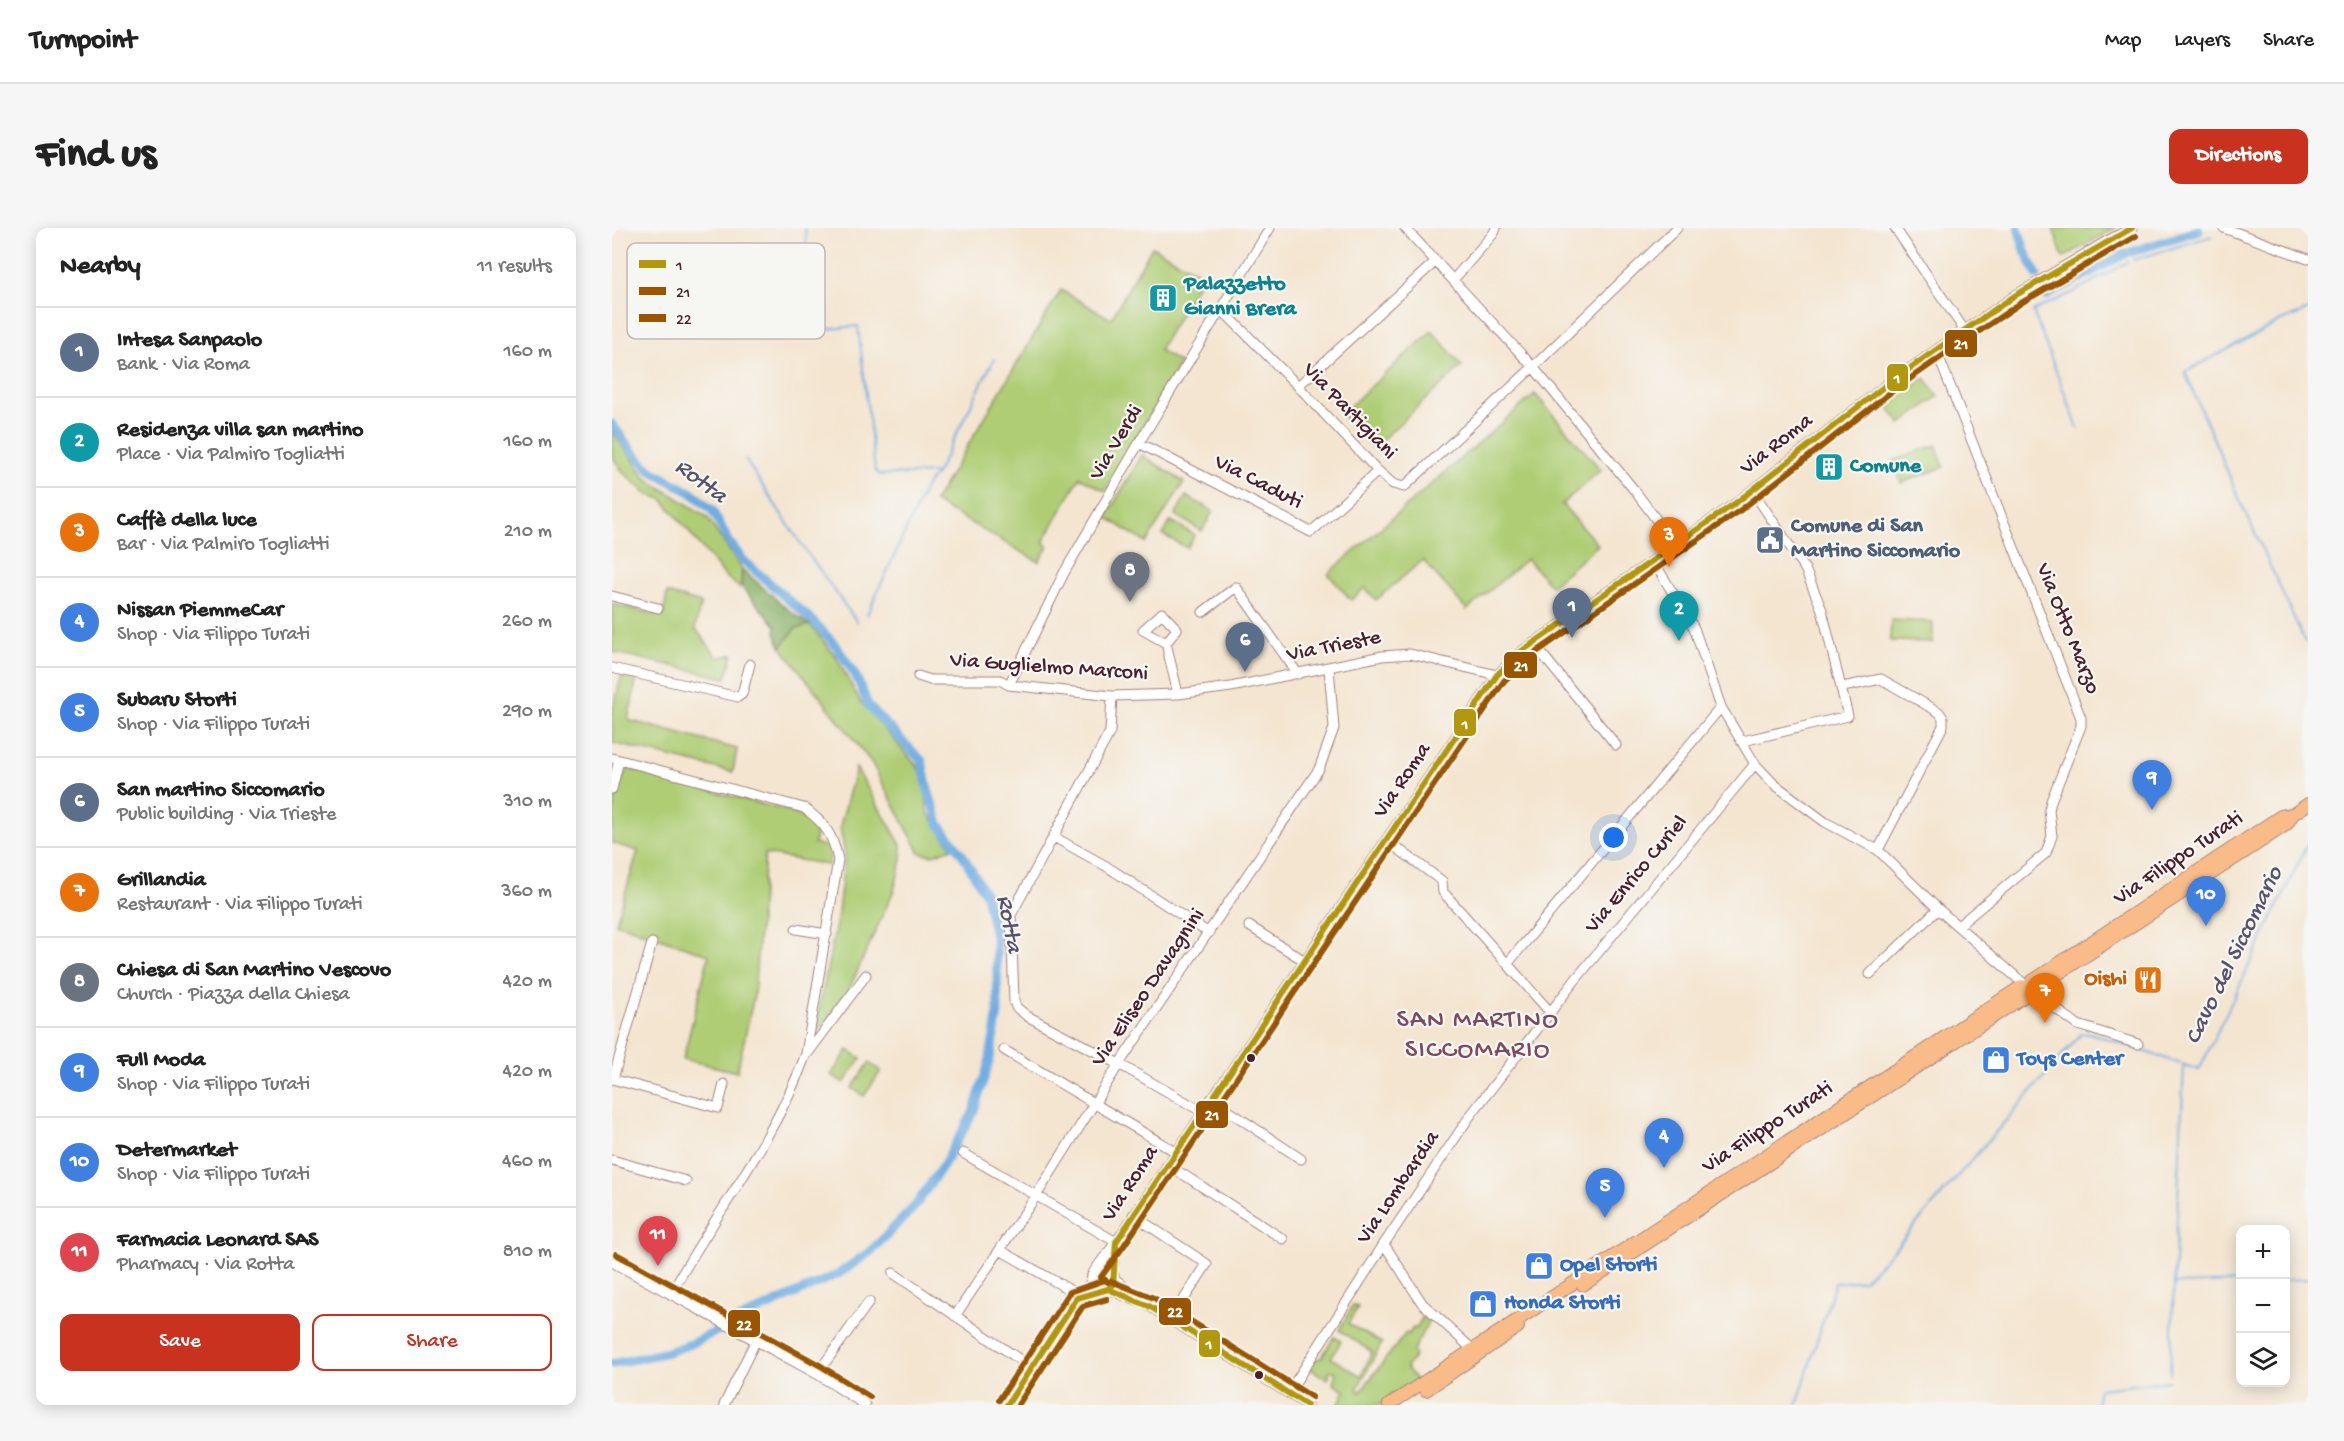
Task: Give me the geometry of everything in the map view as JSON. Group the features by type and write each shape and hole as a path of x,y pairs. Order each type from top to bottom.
{"main road":[{"name":"Via Filippo Turati","path":"1389,1405 1471,1348 2286,825 2293,814 2308,804"},
{"name":"Via Filippo Turati","path":"1402,1405 2029,988"}],"street":[{"name":"Via Verdi","path":"1009,685 1064,573 1139,443 1270,228"},
{"path":"1405,228 1533,367 1635,491 1676,546"},
{"path":"1454,279 1496,228"},
{"path":"1533,367 1677,228"},
{"path":"1895,228 1965,331"},
{"name":"Via Roma","path":"1099,1267 1497,675 1533,643 1676,546 1886,385 2016,295 2132,228"},
{"path":"2224,228 2308,259"},
{"path":"2241,228 2249,236"},
{"path":"1298,386 1436,261"},
{"name":"Via Partigiani","path":"1221,309 1378,471 1392,484 1404,487 1533,367"},
{"name":"Via Otto Marzo","path":"1936,351 2081,718 2081,726 2049,810 2052,836 2046,853 1958,926"},
{"name":"Via Caduti","path":"1139,443 1311,532 1378,471"},
{"path":"1743,741 1848,716 1843,687 1822,610 1805,569 1752,490"},
{"path":"1654,562 1694,628 1721,707 1755,764 1774,784 1825,822 1878,850 1938,909 2029,988 2078,1025 2138,1044"},
{"path":"1203,612 1236,587 1298,674"},
{"path":"612,596 658,608"},
{"path":"1166,643 1178,694"},
{"path":"1533,643 1616,745"},
{"name":"Via Trieste","path":"1178,694 1231,687 1382,656 1410,654 1497,675"},
{"path":"612,668 738,697 742,694 750,664"},
{"name":"Via Eliseo Davagnini","path":"955,1316 1036,1196 1119,1064 1319,769 1334,728 1329,668"},
{"name":"Via Guglielmo Marconi","path":"918,676 930,680 1000,680 1009,685 1112,696 1178,694"},
{"path":"1843,687 1881,679 1939,712 1943,718 1942,726 1878,850"},
{"path":"1112,696 1110,732 1011,915 1012,981 1016,1008 1203,1112"},
{"path":"1508,963 1721,707"},
{"path":"612,789 616,759 804,807 817,817 834,838 838,860 806,1054 797,1080 754,1161 671,1293"},
{"name":"Via Enrico Curiel","path":"1551,1013 1624,920 1755,764"},
{"path":"1054,837 1106,866 1209,933"},
{"path":"1386,840 1442,881 1443,892 1551,1013"},
{"path":"1870,974 1938,909"},
{"path":"1249,926 1305,961"},
{"path":"796,929 827,934"},
{"path":"652,943 613,1079 718,1108 724,1084"},
{"path":"806,1054 866,975"},
{"name":"Via Lombardia","path":"1289,1392 1470,1116 1551,1013"},
{"path":"1005,1050 1176,1152"},
{"path":"1212,1099 1301,1159"},
{"path":"963,1154 1116,1242"},
{"path":"612,1160 686,1180"},
{"path":"1167,1164 1283,1239"},
{"path":"1133,1215 1207,1264 1172,1319"},
{"name":"Via Roma","path":"1114,1275 1116,1242"},
{"path":"1384,1244 1422,1303 1471,1348"},
{"path":"1000,1250 1070,1290 1077,1298"},
{"path":"612,1262 817,1374 865,1405"},
{"path":"1149,1306 1107,1267 1099,1267 1092,1274 1092,1281 1096,1288 1106,1289 1149,1306 1307,1404"},
{"path":"893,1273 1032,1368"},
{"path":"1077,1298 1113,1285 1114,1275"},
{"path":"1007,1405 1077,1298 1092,1281"},
{"path":"817,1374 869,1302"},
{"path":"724,1405 756,1340"}],"green space":[{"path":"2053,228 2115,228 2063,258"},
{"path":"1152,247 1203,275 1159,350 1180,363 1105,491 1080,477 1043,542 1048,546 1039,562 934,502 1061,290 1111,319"},
{"path":"1432,331 1462,366 1373,448 1341,414"},
{"path":"1925,378 1938,396 1901,424 1888,407"},
{"path":"1535,394 1601,470 1562,504 1598,545 1551,586 1527,559 1467,610 1423,560 1376,600 1365,588 1351,600 1328,574"},
{"path":"612,431 647,479 706,516 742,569 740,588 725,576 662,499 647,494 622,471 612,456"},
{"path":"1936,445 1944,467 1901,483 1893,461"},
{"path":"1142,455 1184,482 1146,543 1106,517"},
{"path":"1186,496 1213,511 1202,531 1175,515"},
{"path":"1171,521 1195,535 1187,548 1163,535"},
{"path":"742,569 791,612 810,625 795,629 781,647 775,633 776,626 744,590 741,583"},
{"path":"667,593 701,603 695,628 718,658 733,654 726,678 612,652 612,604 663,616"},
{"path":"1891,620 1933,622 1933,642 1890,641"},
{"path":"810,625 835,655 860,701 917,766 924,777 928,813 952,848 933,855 920,853 871,762 781,647 795,629"},
{"path":"623,671 638,673 628,720 737,749 733,772 612,743 612,712"},
{"path":"856,768 901,845 902,860 894,890 846,996 814,1035 837,920 845,856 840,826"},
{"path":"628,769 792,812 810,821 817,829 814,844 830,847 829,865 765,854 754,996 737,1072 683,1059 709,955 616,923 638,851 612,843 616,795"},
{"path":"848,1050 861,1058 844,1083 831,1075"},
{"path":"869,1063 881,1071 864,1096 852,1088"},
{"path":"1353,1305 1358,1307 1348,1324 1382,1343 1357,1389 1360,1392 1406,1333 1409,1334 1413,1328 1416,1329 1422,1318 1429,1320 1413,1351 1415,1356 1406,1367 1417,1381 1380,1405 1338,1405 1345,1391 1333,1384 1336,1372 1330,1370 1328,1374 1330,1376 1327,1379 1309,1368 1314,1360 1321,1358 1334,1337 1341,1341 1331,1358 1361,1376 1372,1352 1339,1330"}],"waterway":[{"name":"Cavo del Siccomario","path":"805,228 806,243"},
{"path":"2018,228 2025,251 2037,275"},
{"path":"2131,252 2199,230"},
{"name":"Cavo del Siccomario","path":"2133,260 2212,236"},
{"path":"2043,292 2046,296 2125,254"},
{"name":"Cavo del Siccomario","path":"2078,428 2033,311 2072,293 2128,262"},
{"name":"Cavo del Siccomario","path":"2305,642 2237,494 2185,372 2281,321 2308,310"},
{"name":"Cavo del Siccomario","path":"825,329 858,326 875,470 879,475 937,473"},
{"name":"Cavo del Siccomario","path":"867,615 927,484 937,473 994,359"},
{"name":"Rotta","path":"612,424 650,470 692,493 712,510 730,543 743,560 813,621 836,646 856,676 869,707 922,761 939,824 962,854 986,895 996,940 998,1013 989,1063 973,1113 944,1164 915,1206 871,1251 838,1274 693,1343 668,1352 612,1364"},
{"name":"Cavo del Siccomario","path":"745,459 803,547 857,622"},
{"path":"1797,1405 1835,1283 1864,1280 1892,1252 2081,1034 2090,1033 2199,1070 2308,843"},
{"path":"2170,1373 2184,1065"},
{"path":"2290,1280 2308,1279"},
{"path":"2174,1284 2236,1282"},
{"path":"2096,1405 2099,1389 2169,1381"}],"transit line":[{"name":"1","path":"1007,1405 1077,1298 1108,1289 1113,1285 1116,1242 1497,675 1522,651 1737,502 1886,385 2016,295 2132,228"},
{"name":"21","path":"1108,1282 1101,1277 1504,681 1528,658 1742,509 1891,392 2021,303 2136,236"},
{"name":"22","path":"616,1254 821,1366 870,1397"},
{"name":"22","path":"999,1400 1070,1292 1105,1280"},
{"name":"22","path":"1111,1281 1154,1298 1312,1397"},
{"name":"1","path":"1108,1289 1149,1306 1307,1405"},
{"name":"21","path":"1018,1405 1083,1306 1107,1299"}],"place":[{"name":"Palazzetto Gianni Brera","path":"1163,298"},
{"name":"Comune","path":"1829,467"},
{"name":"Comune di San Martino Siccomario","path":"1770,540"},
{"name":"Caffè della luce","path":"1669,567"},
{"name":"Chiesa di San Martino Vescovo","path":"1130,602"},
{"name":"Intesa Sanpaolo","path":"1572,638"},
{"name":"Residenza villa san martino","path":"1679,641"},
{"name":"San martino Siccomario","path":"1245,672"},
{"name":"Full Moda","path":"2152,810"},
{"name":"Determarket","path":"2206,926"},
{"name":"Oishi","path":"2148,980"},
{"name":"Grillandia","path":"2045,1023"},
{"name":"Toys Center","path":"1996,1060"},
{"name":"Nissan PiemmeCar","path":"1664,1168"},
{"name":"Subaru Storti","path":"1605,1218"},
{"name":"Farmacia Leonard SAS","path":"658,1266"},
{"name":"Opel Storti","path":"1539,1266"},
{"name":"Honda Storti","path":"1483,1304"}],"district":[{"name":"SAN MARTINO SICCOMARIO","path":"1478,1036"}]}
